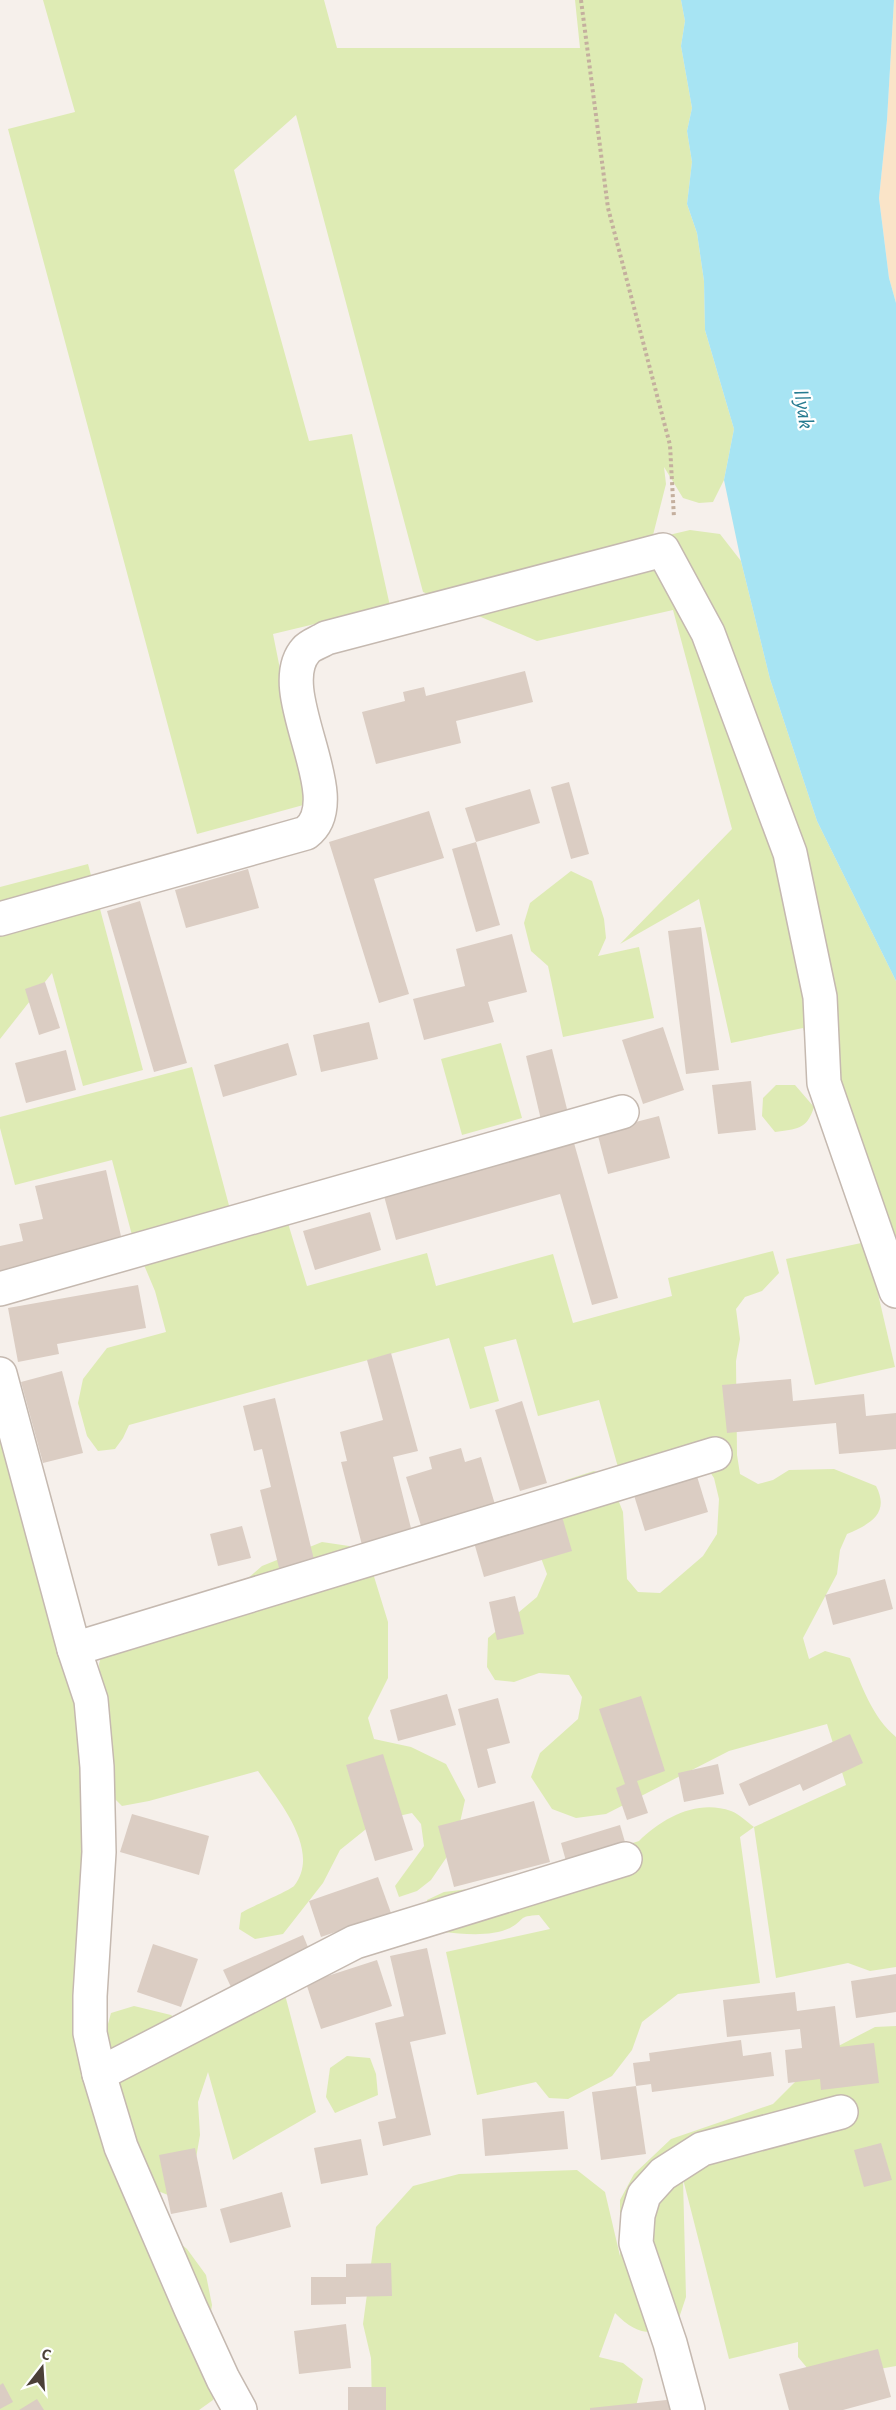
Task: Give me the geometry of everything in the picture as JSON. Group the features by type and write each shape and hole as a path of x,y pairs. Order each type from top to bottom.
{"street":[{"path":"0,919 306,833 315,826 319,818 321,793 296,687 298,665 306,650 326,638 663,550 708,633 790,853 820,997 824,1083 896,1291"},
{"path":"0,1289 622,1112"},
{"path":"0,1374 74,1649 91,1700 97,1767 99,1852 90,1996 90,2033 99,2074 122,2147 191,2309 240,2410"},
{"path":"74,1649 716,1454"},
{"path":"99,2074 356,1942 625,1859"},
{"path":"688,2410 636,2242 638,2215 644,2195 663,2174 702,2149 841,2112"}],"path":[{"path":"581,0 608,208 670,445 675,514 663,550"}],"green space":[{"path":"43,0 324,0 337,48 580,48 575,0 681,0 685,21 681,46 692,108 687,131 692,162 687,204 697,233 704,281 705,330 734,429 724,480 713,502 699,503 683,498 664,467 666,484 652,539 690,530 720,534 741,561 770,679 817,821 896,981 896,1248 833,1127 803,1028 731,1043 699,899 620,944 732,829 673,610 537,641 423,592 296,115 234,170 309,441 352,434 390,606 273,634 307,804 197,834 8,129 75,112"},
{"path":"88,864 143,1070 83,1086 52,973 0,1039 0,887"},
{"path":"571,871 592,881 604,919 606,938 598,956 639,947 654,1018 563,1037 548,966 531,951 524,923 530,903"},
{"path":"501,1043 522,1118 462,1135 441,1059"},
{"path":"192,1067 231,1213 281,1200 307,1286 427,1253 436,1286 553,1254 573,1323 672,1296 668,1278 773,1251 779,1273 762,1291 745,1297 736,1309 740,1339 736,1361 737,1455 740,1474 758,1484 773,1480 789,1470 834,1469 876,1486 880,1495 881,1503 876,1516 864,1526 847,1534 840,1550 837,1574 803,1638 809,1659 825,1651 850,1658 874,1711 896,1737 896,1967 870,1971 848,1963 776,1978 754,1827 846,1785 827,1724 729,1751 606,1814 576,1818 552,1809 531,1777 540,1753 578,1719 582,1697 569,1675 539,1673 514,1682 495,1680 487,1667 488,1638 537,1597 547,1574 535,1542 546,1493 566,1480 594,1471 609,1477 623,1512 627,1579 638,1592 660,1593 703,1556 717,1534 719,1499 714,1478 708,1469 625,1492 599,1400 538,1416 516,1339 484,1347 499,1401 470,1409 449,1338 129,1425 115,1449 98,1451 87,1436 78,1403 83,1379 107,1348 166,1332 155,1291 133,1239 112,1160 15,1185 0,1128 0,1117"},
{"path":"776,1085 795,1085 814,1107 808,1120 800,1127 775,1132 762,1116 763,1098"},
{"path":"866,1242 895,1367 815,1385 786,1259"},
{"path":"0,1356 83,1669 91,2042 167,2233 187,2249 206,2275 212,2305 208,2330 218,2383 213,2400 199,2410 0,2410"},
{"path":"322,1542 349,1546 372,1570 388,1622 388,1678 368,1718 374,1739 411,1747 446,1764 465,1800 455,1845 431,1880 417,1891 399,1897 395,1886 424,1846 421,1824 412,1813 376,1821 340,1850 323,1883 283,1934 255,1939 239,1929 241,1913 294,1886 301,1872 303,1857 300,1842 286,1811 258,1771 149,1801 122,1806 111,1795 99,1664 109,1628 232,1592 262,1566"},
{"path":"706,1807 731,1811 754,1827 740,1837 760,1983 678,1994 642,2022 632,2050 612,2076 568,2099 549,2098 536,2082 477,2095 446,1952 550,1929 539,1915 524,1917 510,1928 494,1933 444,1932 426,1912 427,1900 444,1892 501,1885 639,1841 659,1824 682,1812 694,1809"},
{"path":"284,1991 316,2112 233,2160 208,2072 198,2102 200,2135 190,2193 178,2199 148,2187 105,2035 111,2013 134,2006 171,2015 199,2036"},
{"path":"896,2026 896,2366 840,2376 813,2375 798,2357 798,2342 729,2359 683,2179 686,2297 676,2327 658,2332 643,2331 629,2325 615,2313 599,2357 623,2363 643,2379 635,2410 372,2410 371,2358 363,2324 376,2227 413,2186 459,2174 577,2170 605,2192 620,2256 620,2200 634,2174 671,2139 773,2104 823,2054 875,2027"},
{"path":"347,2056 370,2058 376,2074 378,2095 335,2113 326,2097 330,2068"}],"sand":[{"path":"894,0 896,0 896,303 889,278 879,198 887,120"}],"water":[{"name":"Ilyak","path":"681,0 894,0 887,120 879,198 889,278 896,303 896,981 817,821 770,679 741,561 724,480 734,429 705,330 704,281 697,233 687,204 692,162 687,131 692,108 681,46 685,21"}],"building":[{"path":"525,671 533,702 456,721 461,743 376,764 362,712 405,701 403,692 424,687 426,696"},
{"path":"569,782 589,854 571,859 551,787"},
{"path":"530,789 540,823 476,842 465,808"},
{"path":"429,811 444,858 374,879 409,994 379,1003 329,842"},
{"path":"476,842 500,925 476,932 452,849"},
{"path":"248,869 259,908 186,928 175,890"},
{"path":"140,901 187,1063 154,1072 107,911"},
{"path":"701,927 719,1070 686,1074 668,931"},
{"path":"512,934 527,992 488,1002 494,1022 424,1040 413,999 465,986 456,949"},
{"path":"45,982 60,1028 39,1035 25,989"},
{"path":"369,1022 378,1059 321,1072 313,1035"},
{"path":"663,1027 684,1090 643,1104 622,1040"},
{"path":"288,1043 297,1075 223,1097 214,1065"},
{"path":"552,1049 568,1113 541,1120 526,1056"},
{"path":"66,1050 76,1090 26,1103 15,1063"},
{"path":"751,1081 756,1130 718,1134 712,1085"},
{"path":"659,1116 670,1158 608,1174 597,1132"},
{"path":"574,1143 618,1298 592,1305 560,1194 396,1240 384,1196"},
{"path":"106,1170 123,1245 0,1273 0,1246 23,1241 19,1224 43,1219 35,1186"},
{"path":"370,1212 381,1250 315,1270 303,1231"},
{"path":"138,1285 146,1328 57,1344 59,1354 18,1362 8,1308"},
{"path":"391,1353 418,1451 393,1457 414,1540 364,1553 341,1462 347,1461 340,1432 383,1420 367,1360"},
{"path":"62,1371 83,1453 43,1463 21,1382"},
{"path":"791,1379 793,1401 864,1394 866,1416 896,1413 896,1449 839,1454 836,1423 727,1433 722,1385"},
{"path":"275,1398 315,1564 280,1572 260,1490 271,1487 262,1449 254,1451 243,1406"},
{"path":"522,1401 547,1483 520,1491 495,1410"},
{"path":"461,1448 465,1462 481,1457 496,1508 422,1529 406,1477 432,1469 429,1457"},
{"path":"696,1473 708,1512 645,1531 633,1492"},
{"path":"561,1513 572,1551 484,1577 473,1539"},
{"path":"242,1526 251,1558 218,1566 210,1534"},
{"path":"885,1579 893,1609 833,1625 825,1595"},
{"path":"515,1596 524,1634 497,1640 489,1602"},
{"path":"447,1694 456,1725 398,1741 390,1710"},
{"path":"641,1696 665,1771 637,1781 648,1813 627,1820 616,1788 625,1784 599,1709"},
{"path":"498,1698 510,1743 487,1749 496,1783 478,1788 458,1709"},
{"path":"850,1734 863,1763 803,1791 800,1784 749,1806 739,1784"},
{"path":"383,1754 413,1850 375,1861 346,1765"},
{"path":"718,1764 724,1794 684,1802 678,1773"},
{"path":"534,1801 550,1862 454,1887 438,1826"},
{"path":"132,1814 209,1836 199,1875 120,1852"},
{"path":"620,1825 625,1842 566,1861 561,1843"},
{"path":"378,1877 391,1913 321,1937 309,1901"},
{"path":"303,1935 310,1952 231,1987 223,1970"},
{"path":"153,1944 198,1959 181,2007 137,1992"},
{"path":"427,1948 446,2034 410,2042 431,2135 383,2146 378,2122 396,2118 375,2023 404,2016 390,1956"},
{"path":"377,1960 392,2006 321,2029 306,1983"},
{"path":"896,1974 896,2012 856,2018 851,1981"},
{"path":"795,1992 797,2011 835,2006 840,2047 874,2043 879,2083 821,2090 820,2079 788,2083 785,2050 802,2048 800,2029 727,2037 723,2000"},
{"path":"741,2040 743,2056 771,2052 774,2076 652,2092 651,2084 636,2086 633,2063 650,2061 649,2053"},
{"path":"636,2086 646,2154 601,2160 592,2092"},
{"path":"564,2111 568,2149 485,2156 482,2119"},
{"path":"361,2139 368,2175 321,2184 314,2148"},
{"path":"881,2143 892,2180 864,2187 854,2150"},
{"path":"195,2148 207,2207 171,2214 159,2155"},
{"path":"282,2192 291,2227 230,2243 220,2209"},
{"path":"391,2263 392,2296 346,2297 346,2304 311,2305 311,2277 346,2277 346,2264"},
{"path":"346,2324 351,2368 299,2374 294,2331"},
{"path":"878,2349 891,2397 843,2410 789,2410 779,2374"},
{"path":"3,2383 13,2402 0,2409 0,2385"},
{"path":"348,2387 386,2387 386,2410 348,2410"},
{"path":"37,2399 44,2410 19,2410"},
{"path":"676,2399 678,2410 590,2410 590,2408"}]}
